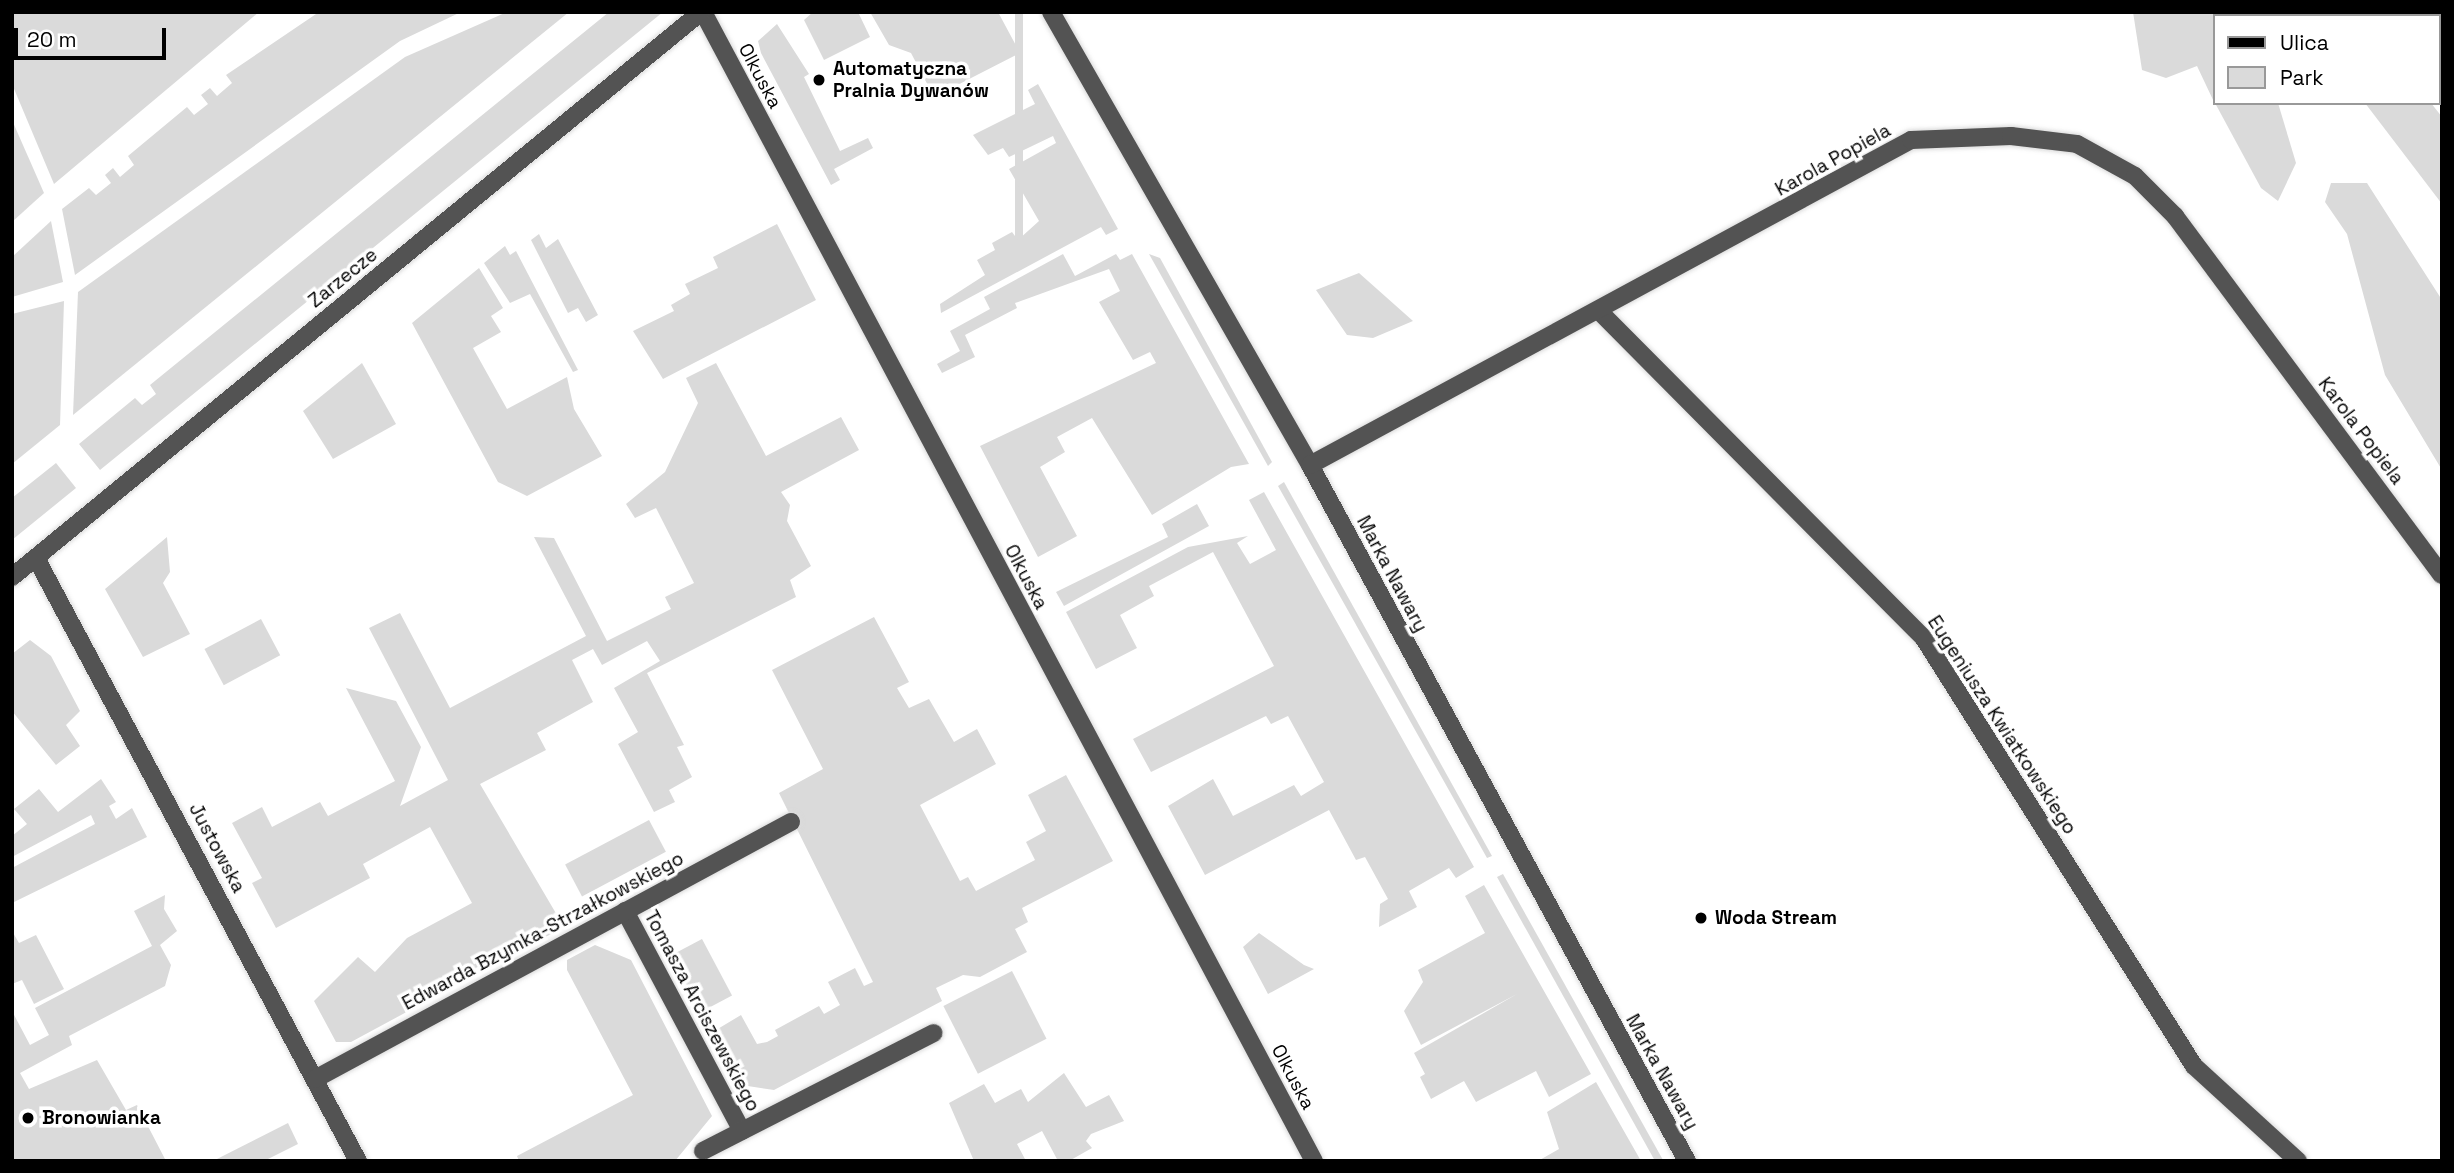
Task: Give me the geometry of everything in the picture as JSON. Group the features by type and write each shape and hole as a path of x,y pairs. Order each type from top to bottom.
{"street":[{"name":"Zarzecze","path":"12,577 702,12"},
{"name":"Olkuska","path":"702,12 1314,1161"},
{"name":"Marka Nawary","path":"1051,12 1310,465 1687,1161"},
{"name":"Karola Popiela","path":"1310,465 1601,313 1912,141 2011,136 2077,145 2135,176 2175,216 2442,575"},
{"name":"Eugeniusza Kwiatkowskiego","path":"1601,313 1923,637 2194,1066 2298,1161"},
{"name":"Justowska","path":"36,558 358,1161"},
{"name":"Edwarda Bzymka-Strzałkowskiego","path":"315,1079 791,822"},
{"name":"Tomasza Arciszewskiego","path":"625,912 742,1131"},
{"name":"Tomasza Arciszewskiego","path":"704,1151 934,1033"}],"green space":[{"path":"12,12 259,12 54,184 12,84"},
{"path":"319,12 461,12 400,41 75,275 62,209 89,188 96,195 111,183 105,175 113,168 120,177 134,165 128,156 187,107 194,115 208,104 201,95 210,88 217,96 232,83 226,75"},
{"path":"507,12 569,12 73,415 78,292 405,57"},
{"path":"609,12 663,12 100,470 79,444 135,398 142,405 156,394 150,385"},
{"path":"813,12 858,12 870,37 824,60 804,20"},
{"path":"870,12 998,12 1020,53 934,97 911,53 889,45"},
{"path":"1015,12 1023,12 1023,241 1015,241"},
{"path":"2133,12 2234,12 2212,14 2212,98 2197,66 2166,78 2142,70"},
{"path":"777,24 809,74 804,77 840,151 868,138 873,148 834,169 840,180 831,185 761,53 758,41"},
{"path":"1038,84 1118,229 1106,235 1101,227 941,313 940,304 985,275 977,260 995,250 992,243 1012,232 1018,240 1039,221 1009,169 1056,143 1053,136 1009,157 1003,148 988,155 973,135 1035,104 1028,90"},
{"path":"2216,105 2279,105 2296,163 2278,201 2261,188"},
{"path":"2367,105 2433,105 2442,117 2442,204"},
{"path":"12,120 44,193 12,222"},
{"path":"2331,183 2367,183 2442,300 2442,470 2385,375 2347,234 2325,202"},
{"path":"51,221 63,282 12,297 12,257"},
{"path":"777,224 816,300 663,379 633,331 674,311 671,305 690,294 685,284 718,268 713,257"},
{"path":"539,234 546,248 558,239 598,315 586,322 578,308 568,313 531,240"},
{"path":"505,246 510,255 516,251 578,370 573,372 530,294 510,303 484,263"},
{"path":"1063,254 1075,276 1116,254 1120,260 1132,254 1249,464 1231,467 1152,515 1092,418 1057,437 1065,452 1040,467 1077,536 1038,557 980,446 1156,363 1150,352 1133,360 1099,302 1120,291 1109,269 1015,303 1017,308 965,335 975,357 942,373 937,364 960,351 950,331 990,309 984,297"},
{"path":"1149,254 1160,258 1272,462 1268,466"},
{"path":"479,268 503,308 491,316 501,332 473,348 507,409 567,377 574,409 602,456 527,496 498,482 412,323"},
{"path":"1359,273 1413,321 1373,338 1347,335 1316,290"},
{"path":"64,301 60,425 12,464 12,314"},
{"path":"362,363 396,424 333,459 303,411"},
{"path":"716,363 766,456 841,417 859,450 781,492 790,505 787,521 811,566 790,580 796,597 647,673 684,745 677,747 692,777 669,790 675,802 654,812 618,744 638,732 614,688 660,661 647,641 602,665 593,649 572,660 593,702 537,733 546,750 480,784 564,927 351,1042 336,1042 314,1001 358,957 375,972 407,938 472,903 430,827 363,864 370,878 276,928 252,883 262,878 232,823 262,807 272,827 320,802 328,816 395,781 346,688 396,701 421,747 400,806 448,780 369,628 400,613 450,708 586,636 534,537 554,538 607,641 671,609 665,597 694,583 656,508 635,518 626,504 665,472 698,403 686,378"},
{"path":"56,463 76,488 12,540 12,498"},
{"path":"1284,482 1492,856 1487,858 1278,486"},
{"path":"1264,492 1474,867 1456,878 1449,868 1409,891 1417,907 1379,927 1380,904 1388,899 1365,857 1356,860 1329,810 1205,875 1168,806 1213,779 1233,816 1294,785 1301,796 1324,782 1288,716 1271,724 1266,716 1151,772 1133,739 1274,666 1213,552 1149,586 1154,596 1120,615 1137,648 1096,669 1066,612 1188,547 1248,536 1237,543 1250,564 1276,550 1249,500"},
{"path":"1197,504 1209,526 1064,606 1056,592 1168,537 1162,524"},
{"path":"167,537 170,572 163,583 190,634 143,657 105,589"},
{"path":"874,617 909,682 897,688 909,708 929,699 954,742 977,729 996,764 920,805 960,881 968,877 976,891 1035,860 1026,842 1046,831 1028,795 1066,775 1113,861 1022,908 1028,922 1015,929 1027,952 980,977 963,975 936,988 942,1001 774,1090 741,1085 711,1033 741,1015 757,1044 767,1042 778,1036 775,1030 819,1006 824,1014 840,1005 828,982 855,968 864,986 873,982 779,793 823,769 772,670"},
{"path":"261,619 280,655 224,685 204,649"},
{"path":"30,640 51,656 80,711 66,725 80,746 56,765 12,711 12,654"},
{"path":"101,779 116,802 109,806 116,819 132,808 147,837 12,903 12,868 95,824 91,815 12,857 12,836 27,824 14,809 39,789 58,812"},
{"path":"649,820 666,852 582,896 565,865"},
{"path":"1503,874 1663,1161 1655,1161 1497,877"},
{"path":"1484,885 1591,1074 1549,1097 1536,1071 1476,1102 1464,1081 1431,1099 1420,1077 1425,1074 1414,1053 1517,994 1421,1045 1404,1011 1423,982 1418,970 1485,933 1465,896"},
{"path":"165,895 164,909 177,931 160,945 171,965 165,986 69,1036 72,1045 20,1073 29,1089 97,1060 126,1110 137,1105 166,1161 12,1161 12,1011 30,1045 49,1035 35,1008 152,946 134,911"},
{"path":"12,931 19,943 36,935 64,989 34,1004 22,980 12,984"},
{"path":"1259,933 1304,965 1314,969 1268,994 1243,947"},
{"path":"702,939 732,996 698,1014 668,957"},
{"path":"595,945 631,960 712,1116 675,1161 519,1161 517,1156 633,1095 567,970 567,960"},
{"path":"1012,971 1047,1039 978,1074 943,1006"},
{"path":"1064,1073 1086,1107 1109,1095 1124,1121 1091,1134 1086,1141 1092,1148 1069,1161 1058,1161 1042,1131 1017,1144 1026,1161 974,1161 949,1103 984,1084 995,1103 1021,1089 1028,1102"},
{"path":"1596,1082 1641,1161 1538,1161 1559,1149 1547,1112"},
{"path":"288,1123 298,1144 264,1161 213,1161"}],"place":[{"name":"Automatyczna Pralnia Dywanów","path":"819,80"},
{"name":"Woda Stream","path":"1701,918"},
{"name":"Bronowianka","path":"28,1118"}]}
